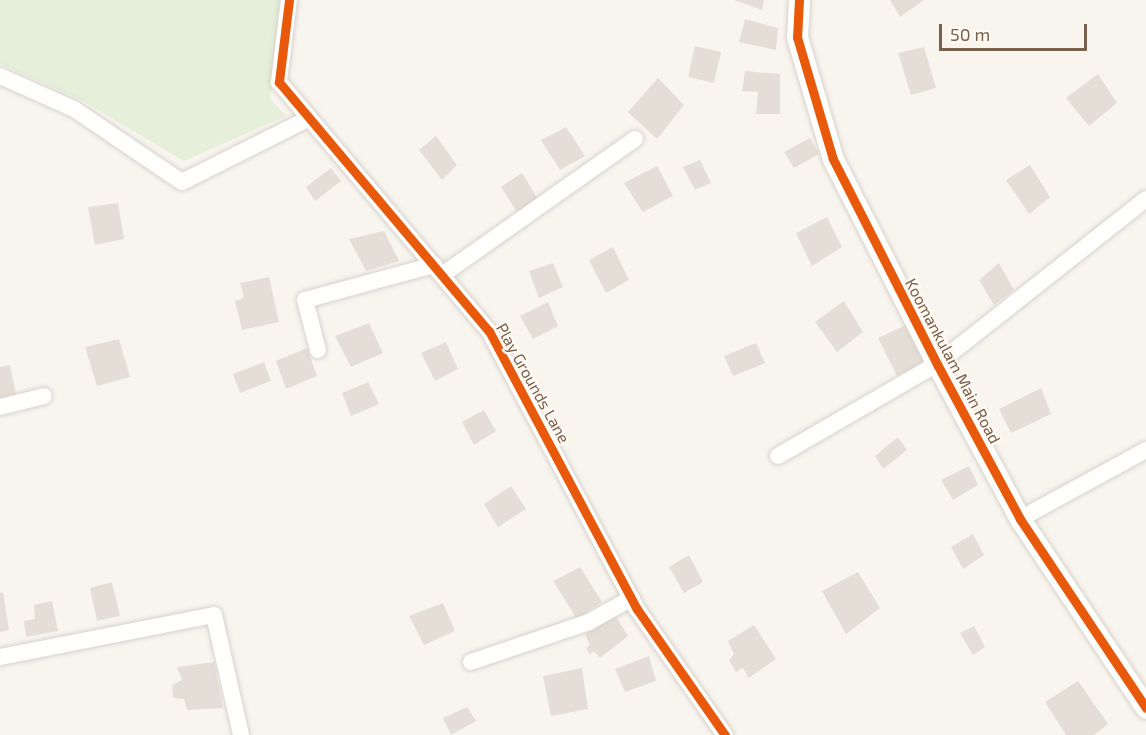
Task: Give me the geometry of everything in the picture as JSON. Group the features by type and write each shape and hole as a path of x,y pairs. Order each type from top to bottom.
{"street":[{"name":"Play Grounds Lane","path":"289,0 279,82 489,331 632,598 725,735"},
{"name":"Koomankulam Main Road","path":"799,0 797,37 833,159 937,364 1020,519 1146,708"},
{"path":"0,76 74,109 182,182 310,118"},
{"path":"318,350 305,300 438,270 635,139"},
{"path":"778,456 937,364 1146,199"},
{"path":"0,407 44,396"},
{"path":"1020,519 1146,450"},
{"path":"471,663 589,622 632,598"},
{"path":"0,657 214,615 242,735"}],"green space":[{"path":"0,0 280,0 270,99 286,116 184,161 81,100 0,64"}],"building":[{"path":"734,0 764,0 762,10"},
{"path":"890,0 924,0 900,17"},
{"path":"745,19 778,28 776,50 739,42"},
{"path":"695,46 721,52 714,83 688,77"},
{"path":"924,47 936,88 911,95 898,53"},
{"path":"745,71 780,74 780,114 756,114 758,92 742,91"},
{"path":"1098,74 1117,103 1089,126 1066,98"},
{"path":"658,78 684,105 657,139 628,112"},
{"path":"566,127 585,156 560,170 541,140"},
{"path":"436,136 457,165 442,180 419,150"},
{"path":"810,138 819,154 794,168 784,152"},
{"path":"700,160 711,183 695,190 683,167"},
{"path":"1030,165 1050,197 1029,214 1006,180"},
{"path":"657,166 673,196 643,212 624,183"},
{"path":"331,168 341,181 315,201 306,187"},
{"path":"522,173 539,201 519,215 501,187"},
{"path":"118,203 124,239 95,245 88,207"},
{"path":"827,217 842,247 812,266 796,233"},
{"path":"384,231 399,261 366,271 349,239"},
{"path":"613,247 629,280 606,293 589,260"},
{"path":"553,263 563,287 539,298 529,271"},
{"path":"999,263 1014,290 994,305 979,280"},
{"path":"269,277 279,322 242,330 235,301 244,298 240,283"},
{"path":"844,301 863,332 837,352 815,322"},
{"path":"548,302 558,326 533,339 520,316"},
{"path":"369,323 383,353 351,367 335,336"},
{"path":"906,325 925,362 897,376 878,338"},
{"path":"119,339 130,377 97,386 85,347"},
{"path":"446,342 458,369 435,381 421,353"},
{"path":"756,343 765,363 733,376 724,356"},
{"path":"307,348 317,376 286,389 276,361"},
{"path":"264,362 271,381 240,393 233,374"},
{"path":"10,365 17,400 0,403 0,367"},
{"path":"368,382 379,404 351,416 342,393"},
{"path":"1041,388 1051,414 1011,433 999,409"},
{"path":"484,410 496,431 474,445 462,422"},
{"path":"898,437 907,450 883,469 875,456"},
{"path":"969,466 978,485 953,500 941,480"},
{"path":"511,486 526,509 498,527 484,504"},
{"path":"973,534 984,555 963,569 951,547"},
{"path":"689,555 703,582 684,593 669,567"},
{"path":"580,567 602,602 577,619 553,581"},
{"path":"858,572 880,608 846,634 822,591"},
{"path":"112,582 120,616 97,621 90,588"},
{"path":"3,592 9,630 0,632 0,593"},
{"path":"52,601 58,631 26,637 24,621 35,619 34,605"},
{"path":"443,603 455,631 424,645 409,616"},
{"path":"615,615 628,636 600,658 594,651 590,654 586,648 590,645 585,634"},
{"path":"754,625 776,659 749,678 743,668 736,672 729,660 734,654 728,641"},
{"path":"974,626 985,647 973,655 960,633"},
{"path":"649,656 656,681 625,692 615,669"},
{"path":"214,662 223,708 187,710 184,699 173,698 172,685 182,680 177,667"},
{"path":"582,668 588,709 551,716 543,676"},
{"path":"1078,681 1108,724 1094,735 1066,735 1045,702"},
{"path":"467,707 476,721 451,735 443,718"}],"cycle path":[{"path":"289,0 279,82 489,331 637,609 725,735"},
{"path":"799,0 797,37 833,159 937,364 1020,519 1146,708"}]}
